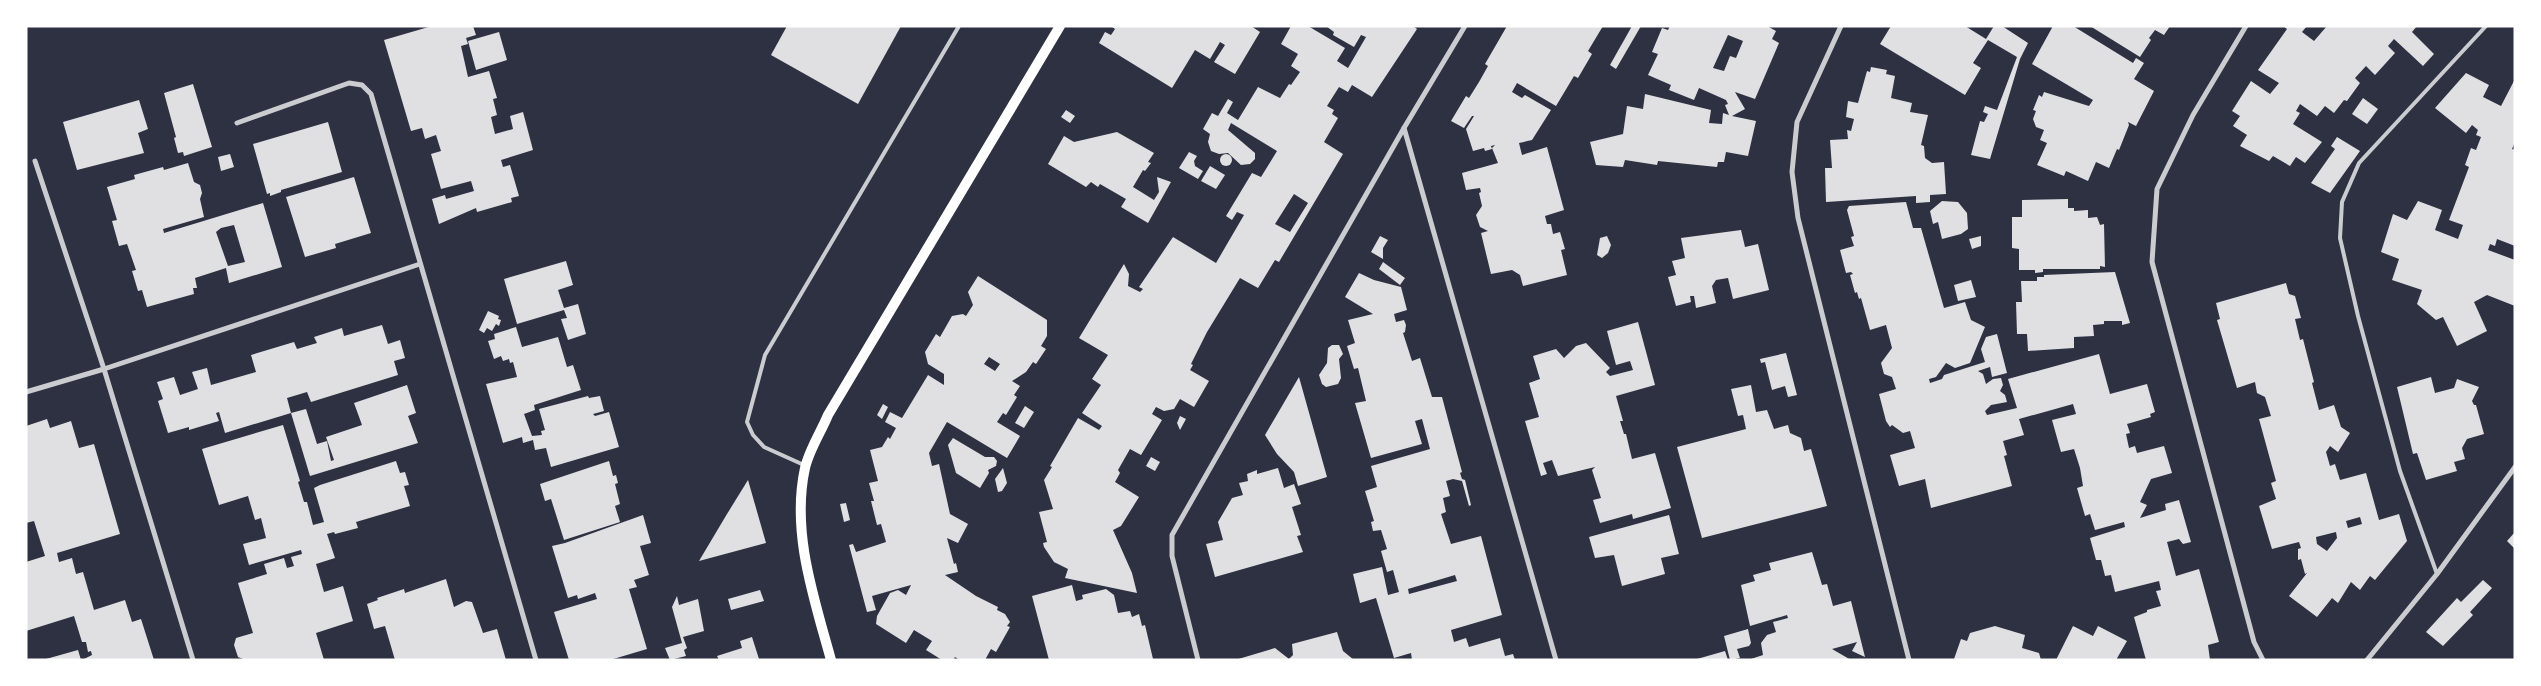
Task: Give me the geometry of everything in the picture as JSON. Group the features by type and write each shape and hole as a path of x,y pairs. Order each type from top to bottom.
{"main road":[{"path":"831,660 807,567 800,508 806,466 828,415 1060,26"}],"street":[{"path":"1198,660 1172,556 1172,536 1404,128 1465,26"},
{"path":"1841,26 1797,122 1792,172 1798,218 1909,660"},
{"path":"2246,26 2193,115 2157,189 2152,262 2254,642 2263,660"},
{"path":"237,123 349,83 362,85 371,94 536,660"},
{"path":"1404,128 1556,660"},
{"path":"35,162 104,370 193,660"},
{"path":"26,392 104,370 420,264"},
{"path":"2367,660 2437,574 2515,467"}],"lane":[{"path":"806,466 764,447 754,435 747,422 765,355 959,26"},
{"path":"2437,574 2400,471 2358,316 2340,238 2342,202 2359,163 2486,26"}],"building":[{"path":"432,26 473,26 476,35 466,38 468,44 461,46 468,77 489,71 497,98 493,99 497,115 491,117 495,134 513,129 510,116 523,112 533,150 501,160 503,167 510,165 519,196 511,198 512,202 477,212 476,208 439,224 432,199 445,195 446,199 474,191 471,181 441,189 431,154 441,151 436,135 425,139 422,128 411,131 384,40"},
{"path":"787,26 901,26 858,104 771,55"},
{"path":"1111,26 1251,26 1260,32 1235,74 1214,62 1225,45 1220,42 1210,59 1195,50 1172,88 1099,43 1105,32 1111,35 1115,29"},
{"path":"1291,26 1308,26 1345,48 1337,61 1348,68 1366,37 1361,35 1354,47 1333,35 1334,32 1326,26 1413,26 1417,29 1372,97 1352,85 1348,92 1339,87 1327,106 1334,110 1332,114 1338,118 1324,142 1343,154 1279,262 1275,260 1258,288 1240,278 1207,332 1191,364 1193,365 1190,370 1209,381 1194,407 1180,399 1174,409 1164,411 1156,407 1152,414 1162,420 1141,455 1130,449 1118,470 1120,473 1115,482 1139,497 1121,526 1113,530 1132,573 1137,593 1065,578 1068,569 1054,562 1043,543 1047,542 1039,512 1053,509 1044,480 1078,418 1099,430 1102,426 1082,413 1101,385 1092,379 1108,355 1079,338 1124,264 1129,274 1128,286 1140,292 1143,289 1139,287 1173,237 1216,263 1244,215 1237,212 1232,220 1226,216 1252,173 1261,177 1277,151 1231,123 1228,130 1255,153 1255,159 1250,164 1241,165 1228,153 1219,154 1211,151 1208,142 1210,134 1203,129 1212,113 1218,116 1228,99 1233,102 1227,113 1238,120 1258,87 1280,98 1300,72 1291,66 1298,54 1281,44","holes":["1294,194 1308,203 1290,232 1275,224"]},
{"path":"1507,26 1603,26 1588,51 1592,54 1578,78 1574,76 1556,106 1517,83 1512,92 1522,98 1525,95 1551,110 1532,140 1519,143 1522,155 1547,147 1564,210 1545,216 1547,224 1551,224 1553,234 1560,232 1565,249 1561,250 1567,275 1523,286 1520,275 1512,270 1491,274 1481,233 1488,231 1480,227 1476,215 1482,206 1479,193 1481,192 1480,188 1466,190 1462,173 1498,163 1492,148 1495,145 1491,146 1492,149 1485,151 1484,148 1473,151 1466,129 1474,116 1472,116 1464,128 1451,121 1466,96 1469,98 1479,82 1488,66 1485,64"},
{"path":"1632,26 1641,26 1616,69 1610,65"},
{"path":"1670,26 1767,26 1776,31 1772,39 1779,43 1755,99 1735,92 1745,109 1732,116 1756,121 1748,156 1726,152 1724,162 1718,162 1717,167 1658,161 1657,165 1625,160 1623,167 1596,165 1590,142 1623,134 1627,106 1643,109 1645,94 1711,110 1709,123 1722,124 1723,113 1729,115 1725,105 1728,104 1726,100 1699,88 1694,100 1669,90 1671,85 1648,75 1658,54 1652,52 1662,28 1668,30","holes":["1728,35 1743,41 1736,58 1730,56 1724,71 1713,68"]},
{"path":"1891,26 1965,26 1986,39 1994,26 2002,26 2028,43 2020,59 1990,159 1971,155 1980,121 1984,122 1988,114 1983,112 1985,106 1997,110 2017,57 1988,40 1973,63 1981,68 1965,95 1880,44"},
{"path":"2053,26 2073,26 2133,63 2136,58 2144,63 2134,79 2154,91 2136,126 2128,122 2129,125 2119,150 2117,149 2109,168 2096,162 2088,181 2066,171 2064,176 2037,165 2047,143 2040,140 2044,130 2036,127 2033,119 2036,111 2033,110 2039,95 2042,97 2044,92 2089,106 2093,100 2032,64"},
{"path":"2090,26 2170,26 2164,35 2155,30 2140,57"},
{"path":"2283,26 2307,26 2302,32 2314,41 2327,26 2417,26 2412,32 2434,54 2423,66 2394,39 2388,46 2395,53 2375,75 2366,66 2355,78 2360,83 2347,101 2344,100 2334,113 2325,106 2317,116 2300,104 2296,111 2300,113 2293,124 2322,142 2305,163 2296,157 2290,166 2273,156 2269,161 2240,146 2247,135 2233,126 2240,116 2232,111 2251,81 2270,94 2279,83 2258,70 2287,29"},
{"path":"499,32 507,60 476,70 468,41"},
{"path":"1871,67 1887,70 1886,74 1895,76 1891,98 1912,103 1910,112 1928,115 1921,145 1924,146 1925,158 1932,163 1944,162 1946,194 1930,195 1930,202 1916,203 1916,196 1826,202 1825,168 1832,168 1830,140 1848,139 1847,130 1851,131 1854,119 1846,117 1848,101 1858,103 1867,71 1870,72"},
{"path":"2466,73 2489,85 2483,97 2501,106 2515,79 2515,142 2512,149 2515,150 2515,246 2497,239 2495,246 2490,244 2488,250 2515,260 2515,306 2487,295 2474,302 2487,331 2457,346 2443,317 2436,320 2417,304 2422,290 2392,280 2399,259 2381,252 2393,214 2407,220 2418,201 2442,210 2435,230 2458,239 2463,225 2449,220 2469,167 2465,165 2471,148 2476,150 2481,137 2476,135 2478,130 2472,125 2466,133 2435,108"},
{"path":"193,84 212,147 184,156 183,152 178,153 174,138 176,137 164,93"},
{"path":"2363,98 2378,109 2367,124 2352,114"},
{"path":"139,100 148,129 138,133 144,153 77,170 63,122"},
{"path":"1066,110 1075,116 1070,123 1061,117"},
{"path":"328,122 342,172 281,190 281,192 270,196 270,193 267,194 253,144"},
{"path":"1117,132 1154,153 1148,162 1151,163 1145,171 1143,170 1133,187 1154,200 1159,192 1157,177 1171,182 1148,223 1121,207 1126,199 1100,184 1098,187 1091,182 1086,187 1048,164 1064,136 1074,142"},
{"path":"2337,137 2360,151 2330,193 2311,183 2335,149 2331,146"},
{"path":"1189,152 1197,156 1194,161 1195,166 1203,171 1198,179 1179,168"},
{"path":"230,154 234,167 221,171 218,157"},
{"path":"1226,154 1232,160 1226,166 1220,160"},
{"path":"188,163 194,182 200,185 202,193 200,199 204,217 163,229 164,233 263,203 282,267 229,283 226,268 195,278 197,288 193,288 194,294 147,307 142,290 138,291 132,271 136,270 127,244 119,246 112,221 117,220 107,187 135,179 134,175 163,167 164,170","holes":["234,225 245,262 228,266 216,232 221,228"]},
{"path":"1210,166 1225,175 1216,189 1201,181"},
{"path":"354,177 371,233 335,244 336,248 305,257 286,197"},
{"path":"2068,199 2068,208 2074,208 2074,211 2088,210 2088,218 2097,217 2100,225 2104,224 2105,267 2100,266 2100,269 2043,269 2043,272 2035,273 2035,270 2019,270 2019,249 2012,248 2012,217 2022,217 2022,200"},
{"path":"1942,201 1958,202 1967,213 1968,229 1961,234 1942,239 1938,222 1933,224 1930,211"},
{"path":"1906,202 1913,228 1921,228 1944,308 1965,302 1971,320 1985,327 1970,363 1955,368 1946,363 1936,377 1929,379 1930,383 1942,379 1944,375 1985,362 1981,349 1986,337 1997,334 2007,373 1992,377 1990,367 1978,371 1983,374 1986,384 1993,379 2001,378 2003,385 2000,391 2005,395 2007,402 1991,405 1985,411 1987,415 2017,408 2008,379 2099,354 2110,394 2147,384 2155,412 2150,414 2151,417 2127,424 2130,433 2126,434 2129,448 2135,446 2137,453 2164,446 2172,473 2151,479 2140,502 2147,505 2140,518 2166,510 2165,504 2179,500 2191,542 2183,544 2179,539 2167,542 2176,576 2199,569 2219,642 2208,645 2210,660 2146,660 2134,617 2147,612 2147,610 2161,606 2156,591 2161,590 2159,581 2115,592 2111,575 2105,576 2101,560 2096,560 2090,538 2125,527 2124,522 2095,530 2090,514 2085,516 2077,488 2083,486 2074,449 2061,452 2052,420 2076,414 2073,404 2019,419 2024,435 2003,441 2007,455 2004,456 2012,486 1931,508 1925,479 1899,486 1890,455 1915,448 1910,431 1903,433 1892,425 1890,427 1886,421 1879,394 1896,389 1892,377 1884,374 1881,363 1892,348 1886,325 1870,330 1861,298 1859,299 1857,292 1855,293 1850,275 1853,274 1851,272 1846,273 1840,250 1854,246 1851,237 1854,236 1847,210 1849,206"},
{"path":"1741,230 1745,247 1758,244 1769,290 1733,299 1728,278 1716,280 1712,286 1716,303 1696,308 1694,296 1690,296 1691,302 1676,306 1668,277 1676,275 1672,261 1685,258 1681,238"},
{"path":"1380,236 1388,240 1383,248 1383,259 1371,252"},
{"path":"1607,236 1611,245 1608,253 1602,258 1597,255 1600,238"},
{"path":"1981,236 1981,246 1972,249 1969,239"},
{"path":"566,261 573,285 558,290 564,308 578,304 586,334 568,340 561,319 567,318 564,310 517,324 504,279"},
{"path":"1383,262 1405,278 1400,285 1379,269"},
{"path":"2115,272 2130,323 2122,325 2122,321 2104,321 2104,324 2093,325 2094,336 2074,337 2074,348 2028,351 2027,334 2017,334 2016,302 2022,302 2021,281 2037,281 2037,277 2044,277 2044,275"},
{"path":"1359,273 1374,280 1401,287 1407,310 1394,314 1396,322 1404,320 1406,325 1405,332 1403,333 1412,361 1420,358 1432,397 1442,397 1462,472 1460,473 1462,479 1465,480 1471,505 1469,506 1462,481 1453,479 1446,481 1450,496 1443,498 1446,512 1441,514 1451,544 1481,536 1502,615 1451,630 1454,642 1466,638 1469,647 1500,638 1505,656 1513,654 1515,660 1412,660 1411,653 1394,658 1376,598 1360,603 1353,574 1382,567 1388,595 1399,592 1393,570 1387,572 1381,551 1387,549 1381,530 1373,531 1371,522 1374,521 1365,491 1377,487 1371,466 1430,449 1422,419 1415,421 1422,444 1371,458 1355,403 1366,401 1358,368 1354,369 1347,346 1355,343 1348,320 1373,314 1345,297","holes":["1455,575 1457,581 1409,594 1408,589"]},
{"path":"978,276 1047,320 1047,336 1041,346 1046,349 1036,364 1033,362 1026,372 1012,381 1020,386 1014,395 1017,397 1006,415 1003,413 997,422 1020,436 1007,458 947,422 929,453 932,466 939,464 950,514 968,524 958,543 947,538 958,572 945,575 976,596 998,607 997,610 1005,614 1010,622 1007,626 1010,627 996,652 991,649 985,660 960,660 955,657 953,660 942,660 926,650 932,641 914,630 906,643 876,624 877,616 890,593 898,590 906,595 911,585 872,596 876,610 867,612 849,545 853,544 856,552 886,542 881,524 877,525 871,501 874,501 869,483 878,481 870,450 882,447 888,437 890,439 896,428 885,422 890,412 902,418 928,375 944,385 944,374 928,364 925,352 936,334 940,337 952,316 963,314 966,316 973,305 968,292","holes":["989,357 1000,364 995,371 984,364"]},
{"path":"1971,280 1976,297 1958,301 1954,285"},
{"path":"2286,283 2289,294 2295,296 2301,318 2295,319 2300,340 2303,339 2319,410 2334,405 2341,427 2350,433 2338,452 2330,446 2326,452 2330,466 2335,464 2340,480 2366,473 2379,520 2399,514 2407,541 2375,580 2370,576 2360,590 2351,582 2338,603 2332,598 2317,617 2289,596 2307,573 2305,574 2301,559 2298,560 2298,549 2301,548 2299,542 2272,549 2259,506 2276,499 2271,483 2276,481 2259,419 2271,416 2265,397 2257,393 2255,382 2237,388 2217,320 2220,319 2216,303","holes":["2360,517 2362,524 2348,528 2346,521","2336,532 2337,538 2327,551 2317,544 2316,537"]},
{"path":"488,311 499,316 498,319 501,320 499,326 496,324 492,331 487,328 484,333 479,330"},
{"path":"1638,322 1655,385 1616,396 1623,421 1620,421 1624,434 1626,434 1632,459 1655,453 1671,508 1633,519 1632,514 1600,523 1593,500 1601,498 1592,470 1595,467 1558,476 1552,460 1543,463 1547,474 1541,476 1525,421 1539,417 1529,383 1540,379 1533,356 1556,349 1564,358 1576,346 1586,343 1610,368 1606,372 1610,376 1633,370 1630,361 1616,365 1607,331"},
{"path":"382,325 388,344 400,340 405,358 394,361 398,375 311,402 307,392 287,398 291,413 225,433 219,412 216,413 219,421 189,430 189,427 168,433 158,401 163,399 157,382 174,377 180,395 198,389 192,372 207,368 211,385 256,372 251,355 294,342 297,349 317,343 314,337 342,328 344,336"},
{"path":"516,327 522,347 558,337 567,367 573,365 581,390 534,405 535,410 524,414 532,436 542,435 541,431 545,430 539,409 588,396 589,398 600,396 604,411 593,414 595,416 609,412 619,447 551,467 546,448 535,450 533,440 523,443 522,437 503,443 486,384 517,377 513,362 510,363 509,359 503,361 501,356 494,359 488,341 495,339 494,334"},
{"path":"1332,345 1339,345 1343,354 1339,359 1341,378 1338,384 1326,387 1322,384 1319,375 1327,363 1328,348"},
{"path":"1786,353 1797,395 1788,397 1785,386 1772,390 1765,362 1761,363 1760,359"},
{"path":"1299,377 1327,477 1298,486 1294,472 1277,454 1265,435"},
{"path":"2431,377 2435,393 2454,388 2457,379 2479,387 2472,401 2476,405 2484,434 2467,439 2462,448 2465,459 2454,462 2457,471 2426,480 2417,453 2413,454 2397,387"},
{"path":"407,385 416,413 408,416 418,443 310,476 291,413 306,409 317,444 327,441 331,461 334,460 326,437 362,425 354,403"},
{"path":"1751,385 1756,412 1767,410 1774,429 1788,425 1790,433 1801,438 1804,451 1811,449 1827,506 1702,538 1677,447 1746,429 1743,415 1738,416 1731,389"},
{"path":"883,404 888,407 882,419 877,415"},
{"path":"1025,406 1034,412 1024,428 1015,423"},
{"path":"1180,416 1186,419 1180,430 1177,423"},
{"path":"47,419 50,428 71,421 79,448 94,444 120,534 57,553 59,562 72,558 76,574 83,572 94,610 125,600 132,622 141,619 154,660 82,660 92,655 91,651 88,652 86,642 82,642 74,616 26,631 26,562 45,556 34,521 26,523 26,426"},
{"path":"283,425 300,481 298,482 304,502 307,502 313,525 324,522 314,488 320,485 396,461 400,473 405,472 409,485 404,486 410,506 356,522 358,528 335,534 334,532 327,534 335,558 316,564 324,592 343,586 353,621 316,633 324,660 243,659 238,657 234,645 236,638 253,633 238,583 267,574 264,564 284,558 287,568 294,566 291,557 302,554 301,550 249,565 243,544 266,538 261,518 255,520 248,496 219,505 202,449"},
{"path":"953,438 985,457 994,457 997,461 996,466 988,470 989,473 980,488 956,473 948,445"},
{"path":"1151,457 1160,462 1155,471 1146,466"},
{"path":"609,461 613,476 616,475 618,483 615,484 620,504 615,506 620,522 564,540 551,499 545,501 540,484"},
{"path":"1003,468 1007,483 1002,491 998,492 995,479"},
{"path":"1278,468 1284,488 1294,484 1301,504 1292,507 1301,535 1297,536 1303,552 1215,577 1206,544 1223,540 1218,522 1232,498 1243,495 1239,483 1248,481 1247,474 1257,470 1257,474"},
{"path":"748,480 766,543 699,561 727,514"},
{"path":"846,503 850,520 844,522 840,504"},
{"path":"643,515 651,543 640,546 649,575 634,580 637,587 629,589 647,649 610,660 569,660 554,612 597,599 595,593 578,599 577,595 568,598 552,546"},
{"path":"1669,515 1679,554 1661,558 1665,574 1622,586 1614,555 1595,558 1589,537"},
{"path":"2515,532 2515,549 2507,541"},
{"path":"1812,552 1822,585 1827,584 1833,606 1851,601 1865,657 1852,651 1857,642 1832,649 1851,660 1748,660 1763,655 1761,643 1767,635 1776,632 1773,622 1788,618 1787,615 1750,626 1741,585 1755,581 1753,575 1771,570 1769,563"},
{"path":"446,579 454,607 466,601 472,602 483,633 497,629 506,660 395,660 385,626 374,629 367,604 378,600 377,598 404,589 405,593"},
{"path":"2483,580 2492,588 2470,612 2473,615 2443,646 2426,632 2457,598 2461,602"},
{"path":"1072,585 1076,601 1083,599 1082,595 1106,589 1114,595 1118,613 1130,611 1132,617 1139,614 1142,626 1145,625 1153,659 1049,660 1032,596"},
{"path":"760,590 764,601 731,610 728,599"},
{"path":"677,596 679,605 698,599 704,631 683,637 687,648 684,650 686,656 670,660 665,648 682,643 672,607"},
{"path":"1995,626 2025,635 2022,648 2039,653 2041,660 1954,659 1961,639 1967,641 1970,633"},
{"path":"2073,626 2093,636 2098,626 2127,641 2116,660 2056,660"},
{"path":"1748,629 1751,643 1749,646 1737,649 1740,658 1730,660 1724,636"},
{"path":"1337,632 1343,651 1354,660 1235,660 1275,648 1289,659 1293,655 1292,644"},
{"path":"752,637 759,659 719,660 717,656 742,648 740,641"},
{"path":"78,650 81,660 46,660 46,659"},
{"path":"1725,651 1728,660 1697,660 1697,659"}]}
